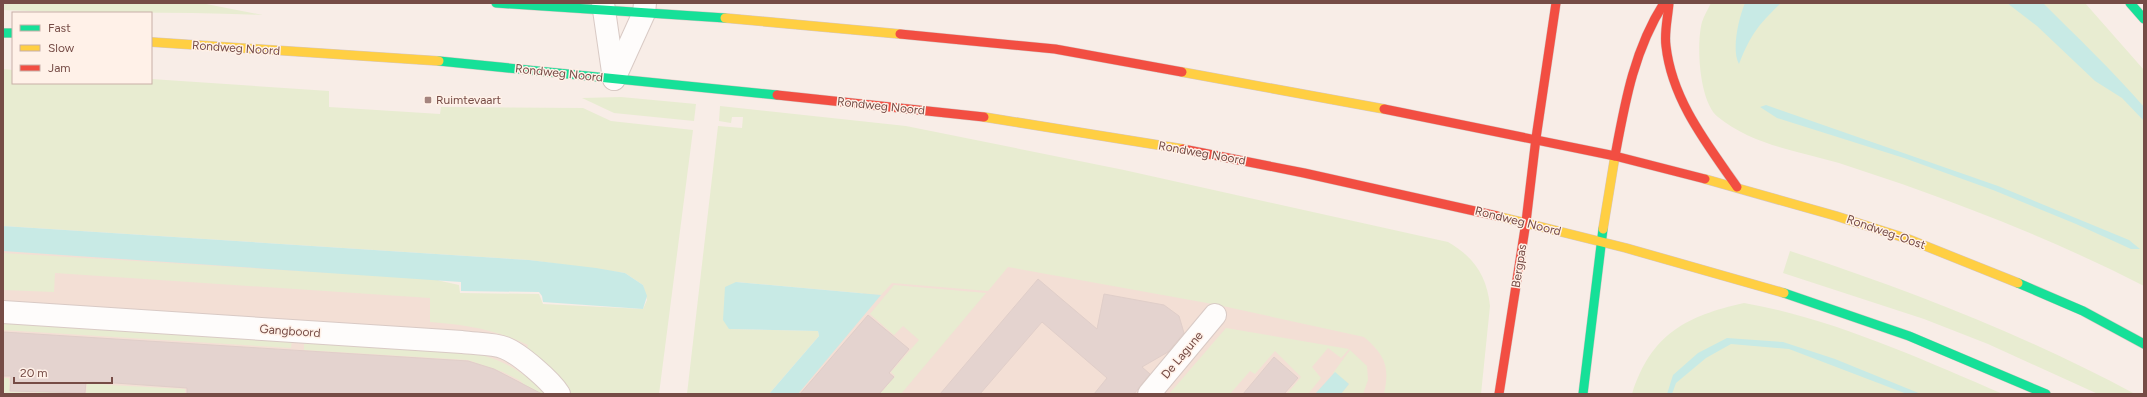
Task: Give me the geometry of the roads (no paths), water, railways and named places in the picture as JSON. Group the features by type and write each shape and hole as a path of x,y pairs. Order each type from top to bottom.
{"main road":[{"path":"496,3 644,8 1055,49 1426,116 1536,138 1615,156"},
{"name":"Bergpas","path":"1499,394 1526,222 1536,138 1556,3"},
{"path":"1583,394 1601,241 1628,84 1643,41 1653,18 1664,3"},
{"path":"1669,3 1666,44 1674,81 1682,104 1737,187"},
{"path":"2130,3 2144,19"},
{"name":"Rondweg Noord","path":"152,42 479,65 912,109 1005,120 1075,131 1345,181 1526,222 1601,241"},
{"name":"Rondweg-Oost","path":"1615,156 1737,187 1843,218 1964,260 2083,311 2144,344"},
{"path":"1601,241 1760,286 1836,311 1934,347 2046,394"}],"street":[{"path":"602,6 614,79"},
{"path":"614,79 644,8"},
{"name":"Gangboord","path":"3,312 462,342 505,348 537,370 553,384 559,394"},
{"name":"De Lagune","path":"1149,394 1216,315"}],"water":[{"path":"1745,3 1781,3 1766,18 1751,37 1739,64 1736,51 1736,42 1740,16"},
{"path":"2007,3 2043,3 2107,67 2144,107 2144,121 2122,98 2095,81 2037,26"},
{"path":"1766,105 1998,186 2129,240 2140,249 2131,249 2076,224 1993,190 1904,158 1777,118 1760,107"},
{"path":"3,226 529,260 625,273 643,285 647,296 643,309 543,302 542,296 539,292 461,291 461,282 3,251"},
{"path":"736,282 881,295 798,394 769,394 819,336 818,331 729,329 723,320 725,287"},
{"path":"1727,338 1783,342 1835,359 1921,394 1907,394 1789,349 1731,344 1706,358 1676,383 1672,394 1667,394 1673,375 1698,353"},
{"path":"1335,372 1349,384 1341,394 1315,394"}],"place":[{"name":"Ruimtevaart","path":"428,100"}]}
